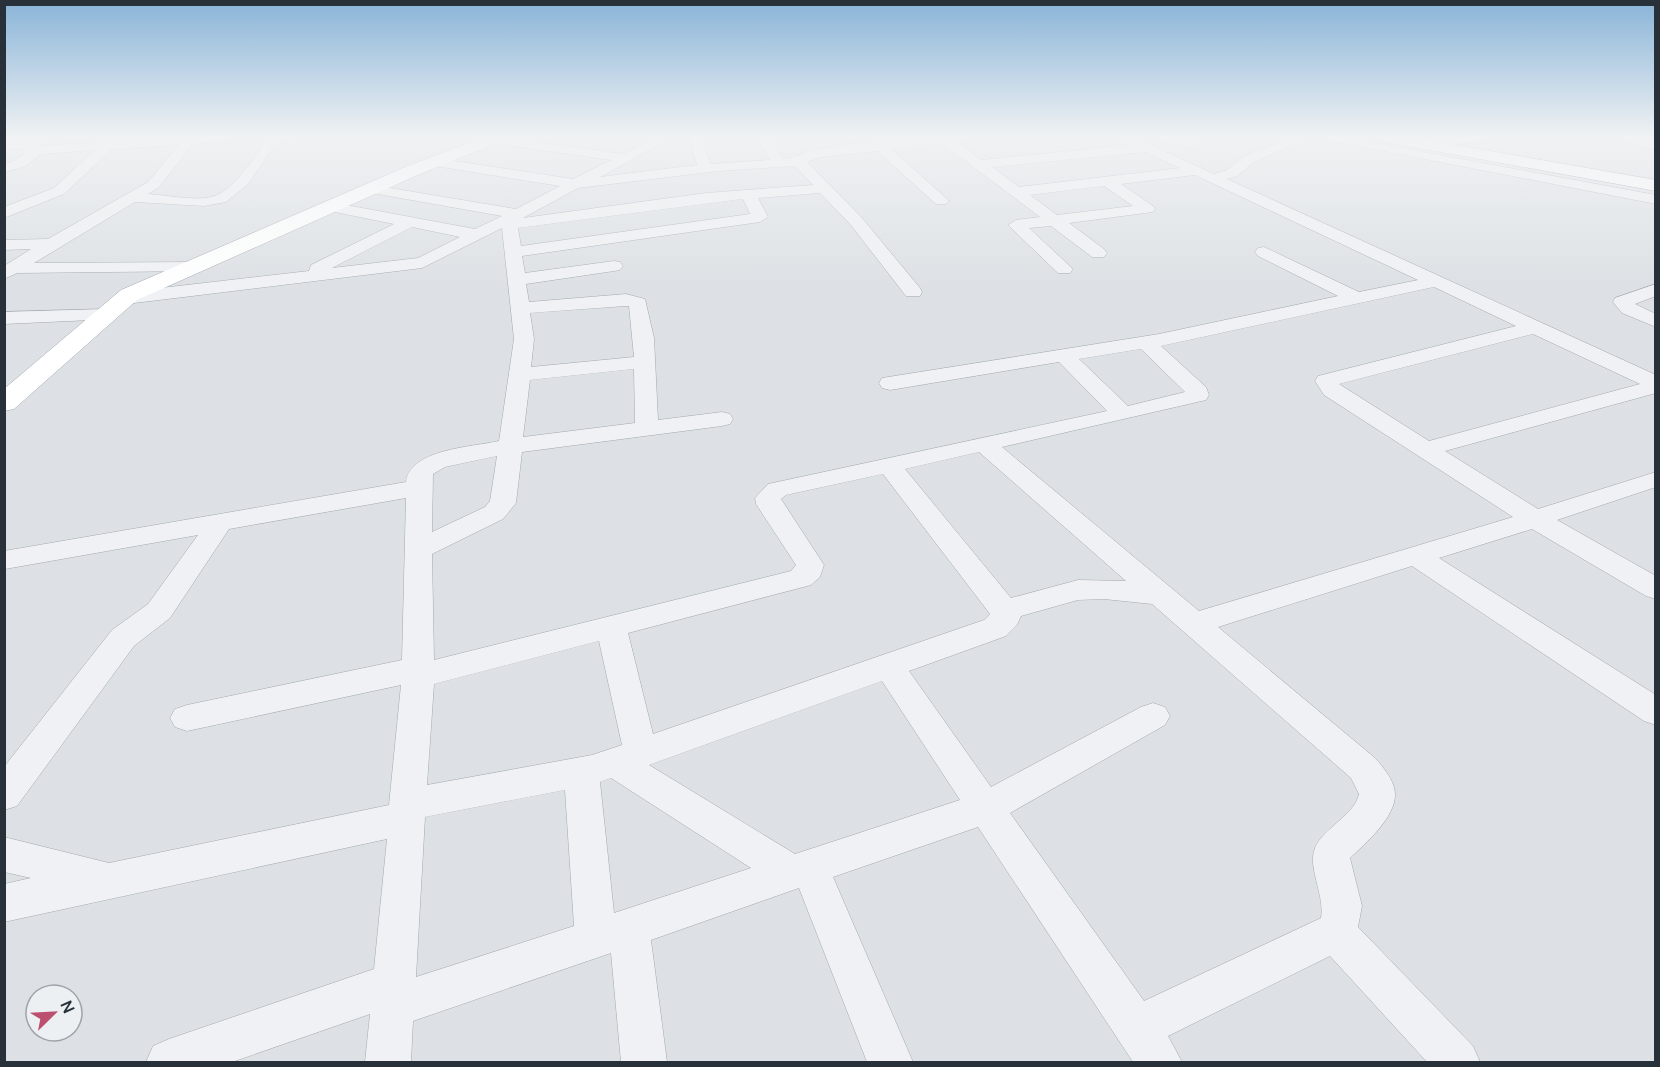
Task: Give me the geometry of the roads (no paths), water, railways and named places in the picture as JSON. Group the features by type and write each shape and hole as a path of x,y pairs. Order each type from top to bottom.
{"main road":[{"path":"4,403 126,298 379,186"}],"street":[{"path":"4,213 58,191 64,186"},
{"path":"9,271 150,186"},
{"path":"132,197 210,201 223,198 235,186"},
{"path":"126,298 422,263 513,219 574,186"},
{"path":"924,186 941,201"},
{"path":"1009,186 1098,253"},
{"path":"1017,192 1073,186"},
{"path":"1064,269 1016,228 1020,224 1147,208 1114,186"},
{"path":"1227,186 1437,281 1656,385"},
{"path":"1582,186 1656,200"},
{"path":"372,189 513,219 825,188 856,221 913,292"},
{"path":"514,252 760,217 748,194"},
{"path":"330,207 478,235"},
{"path":"419,549 487,518 503,503 524,339 514,252 513,219"},
{"path":"301,278 410,222"},
{"path":"4,244 51,244"},
{"path":"1264,252 1356,298"},
{"path":"517,280 614,266"},
{"path":"9,271 195,267"},
{"path":"890,383 1146,342 1437,281"},
{"path":"1656,289 1622,302 1629,309 1656,321"},
{"path":"521,308 636,301 644,338 646,423"},
{"path":"4,318 106,315"},
{"path":"1535,327 1326,381 1332,390 1535,519 1656,590"},
{"path":"187,718 418,673 611,627 801,578 810,570 810,565 769,504 768,498 771,492 888,464 1123,414 1198,395 1198,392 1146,342"},
{"path":"1063,356 1123,414"},
{"path":"519,375 644,362"},
{"path":"1426,449 1656,385"},
{"path":"388,1062 418,673 421,472 428,465 439,460 512,435 722,419"},
{"path":"984,444 1363,768 1373,781 1377,795 1374,808 1333,850 1331,858 1343,913 1341,924 1335,932 1136,1028"},
{"path":"4,903 612,763 995,628 1006,617 1004,610 888,464"},
{"path":"1194,623 1535,519 1656,479"},
{"path":"5,560 419,488"},
{"path":"4,795 123,638 159,611 220,523"},
{"path":"1415,555 1656,712"},
{"path":"1004,610 1078,590 1104,589 1161,595"},
{"path":"611,627 612,933 644,1062"},
{"path":"888,665 1160,1062"},
{"path":"169,1062 612,933 986,808 1153,716"},
{"path":"612,763 801,870 890,1062"},
{"path":"4,854 111,880"},
{"path":"1335,932 1457,1062"}]}
